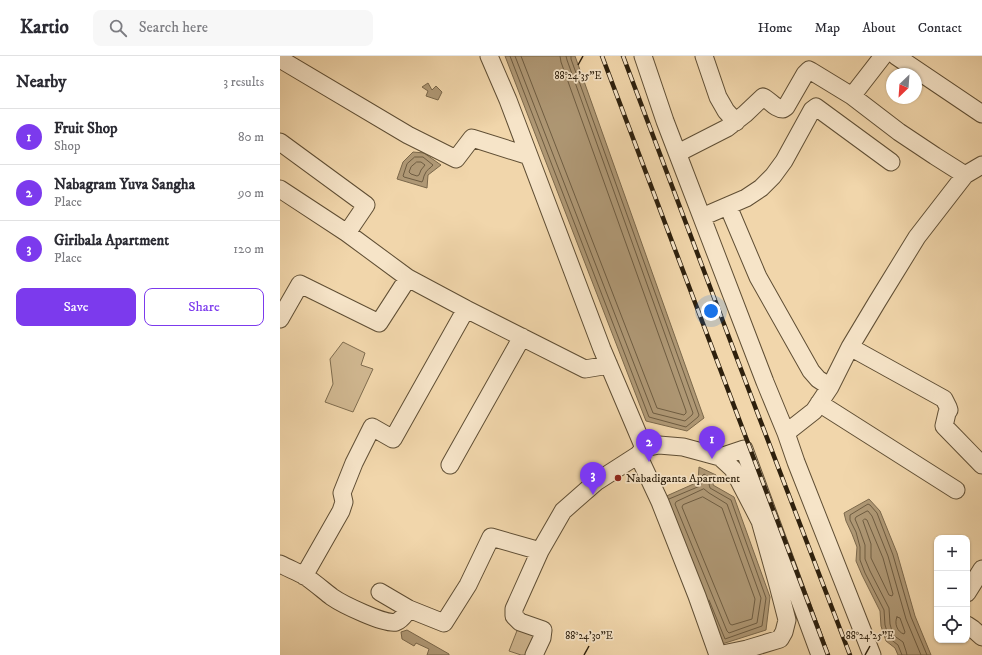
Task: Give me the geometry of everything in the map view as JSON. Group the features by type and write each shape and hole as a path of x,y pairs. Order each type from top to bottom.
{"street":[{"path":"488,56 508,100 609,365 641,452 660,502 697,596 718,655 747,649 780,639 784,632 787,620 760,521 733,469 720,458 683,447 659,445 641,452 596,482 563,511 540,551 514,610 514,616 520,622 543,630 542,638 534,655"},
{"path":"704,56 718,97 726,111 736,122"},
{"path":"852,96 883,56"},
{"path":"896,56 982,114"},
{"path":"649,58 665,121 762,375 872,655"},
{"path":"280,59 408,135 456,159 472,138 529,156"},
{"path":"678,153 736,122 763,97 778,108 783,109 805,74 810,63"},
{"path":"810,63 811,71 852,96 899,132 965,175"},
{"path":"702,217 746,198 761,188 773,176 784,160 812,110 816,107 891,162"},
{"path":"280,142 366,205 347,234"},
{"path":"786,433 814,411 830,387 850,347 918,237 965,175 982,165"},
{"path":"280,189 347,234 408,278 466,309 586,369 609,365"},
{"path":"728,206 758,277 811,371 818,379 830,387"},
{"path":"280,319 300,284 379,323 408,278"},
{"path":"304,576 341,511 344,502 342,493 354,463 372,427 393,439 466,309"},
{"path":"450,465 522,337"},
{"path":"850,347 944,399 949,410 944,426 982,465"},
{"path":"819,403 956,490"},
{"path":"720,458 744,449 820,655"},
{"path":"380,592 408,609 444,623 468,585 492,537 540,551"},
{"path":"280,564 304,576 346,605 382,621 396,622 404,617 408,609"},
{"path":"970,588 982,569"},
{"path":"970,626 982,637"}],"shaded area":[{"path":"343,342 365,353 361,365 373,369 353,412 325,402 333,384 330,359"},
{"path":"520,623 541,631 537,655 521,655 509,651"}],"water":[{"path":"505,56 575,56 704,418 687,431 646,421"},
{"path":"428,83 432,90 436,86 442,92 438,100 426,96 428,91 422,87"},
{"path":"413,152 424,153 441,165 428,175 427,188 397,179 403,162"},
{"path":"699,467 716,475 713,485 734,497 770,597 766,630 722,644 662,498 698,482"},
{"path":"869,499 880,511 897,553 915,616 931,655 898,655 895,648 886,641 881,626 880,611 856,561 857,547 844,513"},
{"path":"407,630 449,655 427,655 429,649 416,643 414,646 402,639 401,632"}],"railway":[{"path":"602,56 828,655"},
{"path":"623,56 850,655"}],"place":[{"name":"Fruit Shop","path":"712,459"},
{"name":"Nabagram Yuva Sangha","path":"649,462"},
{"name":"Nabadiganta Apartment","path":"618,478"},
{"name":"Giribala Apartment","path":"593,495"}]}
